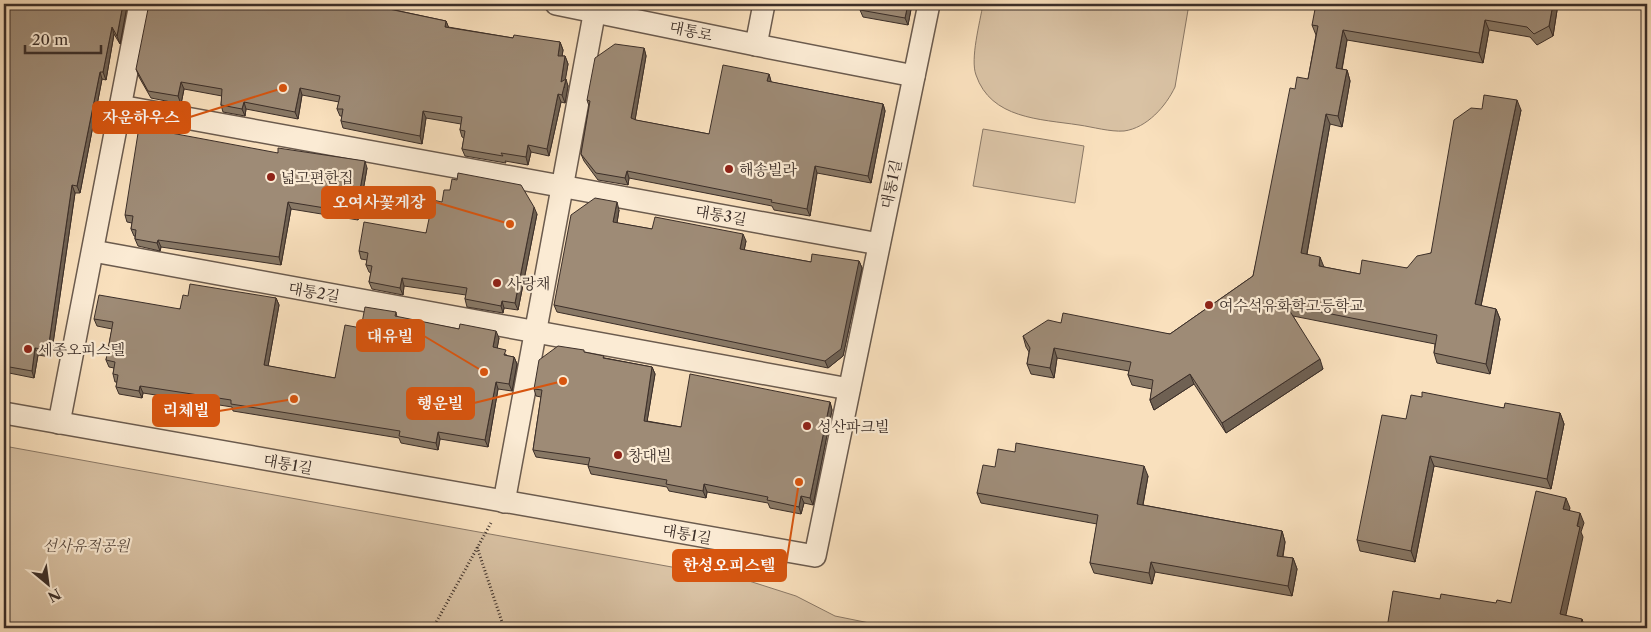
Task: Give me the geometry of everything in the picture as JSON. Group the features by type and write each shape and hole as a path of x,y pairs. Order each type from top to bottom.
{"street":[{"path":"59,423 140,4"},
{"name":"대통로","path":"556,4 596,7 756,45 914,76"},
{"path":"756,45 764,4"},
{"name":"대통1길","path":"4,414 815,556 929,4"},
{"path":"504,502 596,7"},
{"path":"120,106 563,186"},
{"name":"대통3길","path":"563,186 879,244"},
{"name":"대통2길","path":"92,251 536,333"},
{"path":"536,333 849,389"}],"path":[{"path":"433,628 477,546 504,502"},
{"path":"477,546 504,628"}],"green space":[{"path":"983,4 1189,4 1175,87 1155,115 1140,126 1124,131 1049,121 1005,109 993,101 983,90 974,68 975,50"},
{"path":"983,129 1084,146 1075,203 973,186"},
{"name":"선사유적공원","path":"4,446 749,581 796,596 835,616 894,628 4,628"}],"building":[{"path":"4,4 123,4 117,36 112,27 103,72 100,72 77,186 72,185 48,350 35,348 32,371 4,366"},
{"path":"149,4 372,4 389,6 389,9 446,21 445,27 513,38 514,35 560,42 558,56 565,56 561,82 566,79 562,95 558,94 547,149 528,145 526,157 501,153 503,156 462,149 465,131 460,130 462,117 423,111 420,136 341,121 343,109 337,109 340,96 300,88 295,112 244,102 242,109 221,105 222,89 181,82 178,96 148,91 136,69"},
{"path":"861,4 908,4 905,18 860,10"},
{"path":"1316,4 1553,4 1549,26 1534,34 1527,27 1485,20 1479,53 1343,30 1336,68 1347,70 1338,116 1326,114 1301,253 1320,257 1319,266 1360,274 1362,260 1407,268 1417,256 1431,253 1454,120 1471,108 1482,109 1484,95 1517,100 1475,304 1496,309 1486,364 1434,353 1437,335 1286,305 1320,359 1222,423 1190,374 1150,400 1153,380 1128,375 1131,362 1054,348 1050,368 1027,364 1030,348 1023,336 1048,320 1061,323 1063,313 1170,334 1253,276 1290,88 1295,89 1297,77 1308,79 1318,26 1312,25"},
{"path":"615,44 644,48 631,118 636,120 709,134 723,65 769,74 767,81 883,104 868,176 815,166 807,209 771,202 772,200 627,171 625,178 596,173 581,154 590,101 587,100 595,58"},
{"path":"139,127 278,153 278,148 365,161 356,213 288,202 279,257 158,240 157,243 135,239 136,230 131,229 133,216 125,215"},
{"path":"458,173 521,185 534,207 515,303 502,301 501,306 465,299 467,288 402,278 400,288 369,282 372,266 366,265 368,253 359,251 364,222 426,233 433,200 442,202 444,190 450,190 452,179 457,180"},
{"path":"595,198 617,202 613,222 652,229 655,217 743,234 740,249 811,262 812,254 859,261 841,349 825,361 554,305 571,215"},
{"path":"190,284 276,298 264,365 335,378 345,325 361,328 365,307 396,312 395,316 459,329 460,324 496,331 493,347 506,350 504,355 514,357 509,384 496,382 485,440 438,432 436,443 399,436 400,431 231,404 231,400 140,386 139,391 116,387 118,375 113,374 115,362 106,360 113,322 94,319 99,295 180,309 183,295 188,296"},
{"path":"558,346 584,350 584,352 604,356 603,358 652,367 644,421 681,427 690,374 830,402 810,498 801,496 799,507 767,500 768,497 704,484 703,491 666,484 667,480 588,466 590,458 533,450 542,390 534,389 539,360"},
{"path":"1422,392 1504,408 1505,403 1560,413 1547,479 1430,456 1411,551 1357,540 1382,415 1406,419 1411,395 1422,397"},
{"path":"1016,443 1144,466 1137,504 1282,531 1277,556 1293,558 1288,586 1151,562 1149,573 1090,563 1098,515 977,493 983,465 995,467 998,449 1015,452"},
{"path":"1536,491 1566,498 1563,509 1580,513 1577,526 1580,527 1560,614 1582,619 1580,628 1387,628 1393,591 1440,599 1441,594 1496,603 1497,600 1511,603"}],"place":[{"name":"자운하우스","path":"283,88"},
{"name":"해송빌라","path":"729,169"},
{"name":"넓고편한집","path":"271,177"},
{"name":"오여사꽃게장","path":"510,224"},
{"name":"사랑채","path":"497,283"},
{"name":"여수석유화학고등학교","path":"1209,305"},
{"name":"세종오피스텔","path":"28,349"},
{"name":"대유빌","path":"484,372"},
{"name":"행운빌","path":"563,381"},
{"name":"리체빌","path":"294,399"},
{"name":"성산파크빌","path":"807,426"},
{"name":"창대빌","path":"618,455"},
{"name":"한성오피스텔","path":"799,482"}]}
